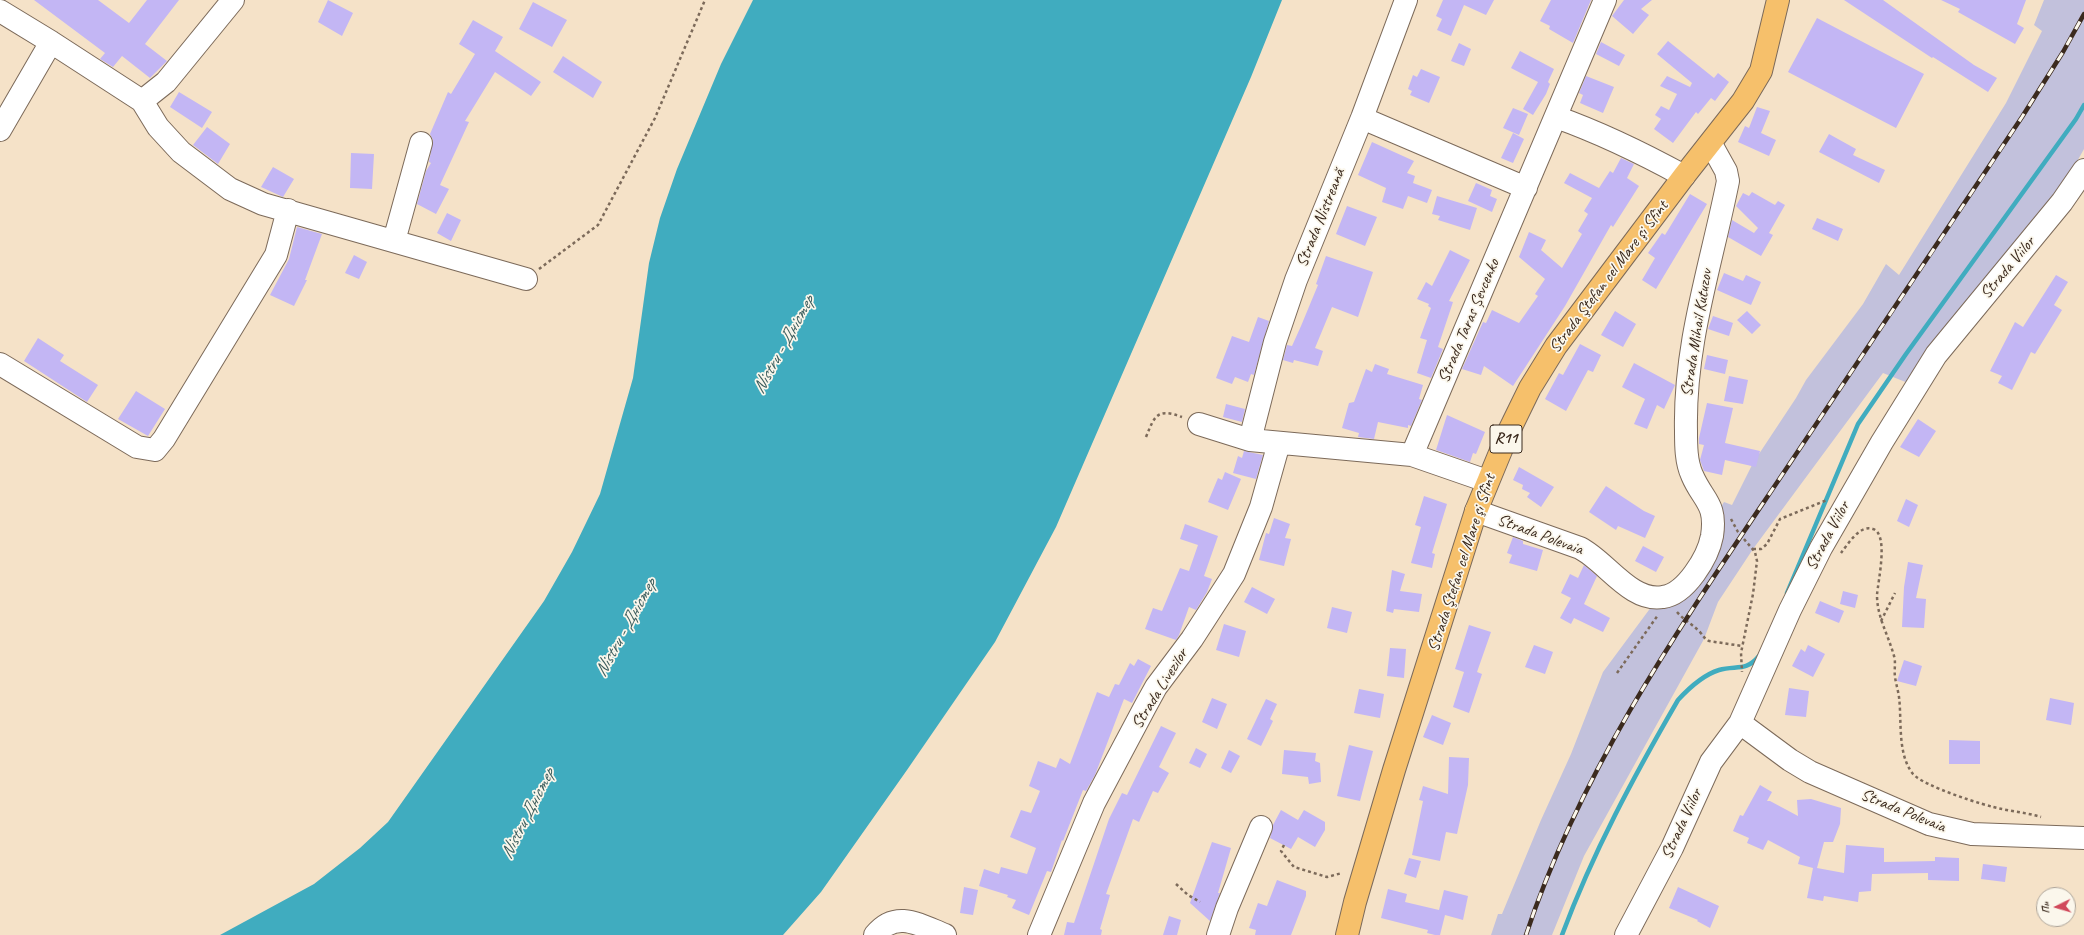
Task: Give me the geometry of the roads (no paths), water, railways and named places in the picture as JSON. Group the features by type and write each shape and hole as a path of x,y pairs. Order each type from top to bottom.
{"main road":[{"name":"Strada Ştefan cel Mare şi Sfînt","path":"1347,935 1355,902 1394,770 1476,511 1487,481 1530,388 1556,346 1684,176 1735,114 1760,71 1778,0"}],"street":[{"path":"142,101 166,82 233,0"},
{"name":"Strada Nistreană","path":"1250,440 1275,342 1291,294 1362,118 1406,0"},
{"name":"Strada Taras Șevcenko","path":"1412,455 1605,0"},
{"path":"0,11 142,101 158,127 181,152 230,189 264,204 526,279"},
{"path":"0,130 51,42"},
{"path":"1556,117 1613,139 1654,159 1684,176"},
{"path":"1362,118 1526,188"},
{"path":"394,241 421,143"},
{"name":"Strada Mihail Kutuzov","path":"1662,598 1674,593 1692,578 1710,546 1712,527 1711,506 1694,480 1688,464 1686,416 1689,365 1698,311 1728,182 1726,171 1711,144"},
{"name":"Strada Viilor","path":"1626,935 1672,848 1711,762 1740,723 1790,610 1851,493 1936,355 2062,202 2084,170"},
{"path":"0,364 137,447 155,450 164,440 276,255 288,210"},
{"path":"1199,424 1250,440 1279,444 1412,455 1487,481"},
{"name":"Strada Livezilor","path":"1039,935 1094,803 1156,687 1192,639 1234,574 1262,507 1279,444"},
{"name":"Strada Polevaia","path":"1476,511 1580,548 1591,554 1629,587 1646,595 1662,598"},
{"name":"Strada Polevaia","path":"1740,723 1790,760 1810,772 1929,824 1972,834 2084,838"},
{"path":"1218,935 1227,908 1261,827"},
{"path":"882,929 908,921 945,935"}],"water":[{"path":"753,0 1282,0 1251,77 1056,527 995,642 821,892 783,935 220,935 314,884 360,848 388,822 544,601 572,552 600,494 633,378 649,263 660,218 677,169 721,64"}],"waterway":[{"path":"1787,593 1858,424 1906,354 2076,119 2084,105"},
{"path":"1562,935 1587,874 1615,815 1678,700 1707,675 1719,670 1745,666 1750,664 1759,656"}],"railway":[{"path":"1526,935 1549,874 1575,814 1604,756 1636,700 1705,589 2022,117 2063,52 2084,14"}],"water label":[{"name":"Nistru - Дністер","path":"784,345"},
{"name":"Nistru - Дністер","path":"626,628"},
{"name":"Nistru Дністер","path":"528,814"}]}
